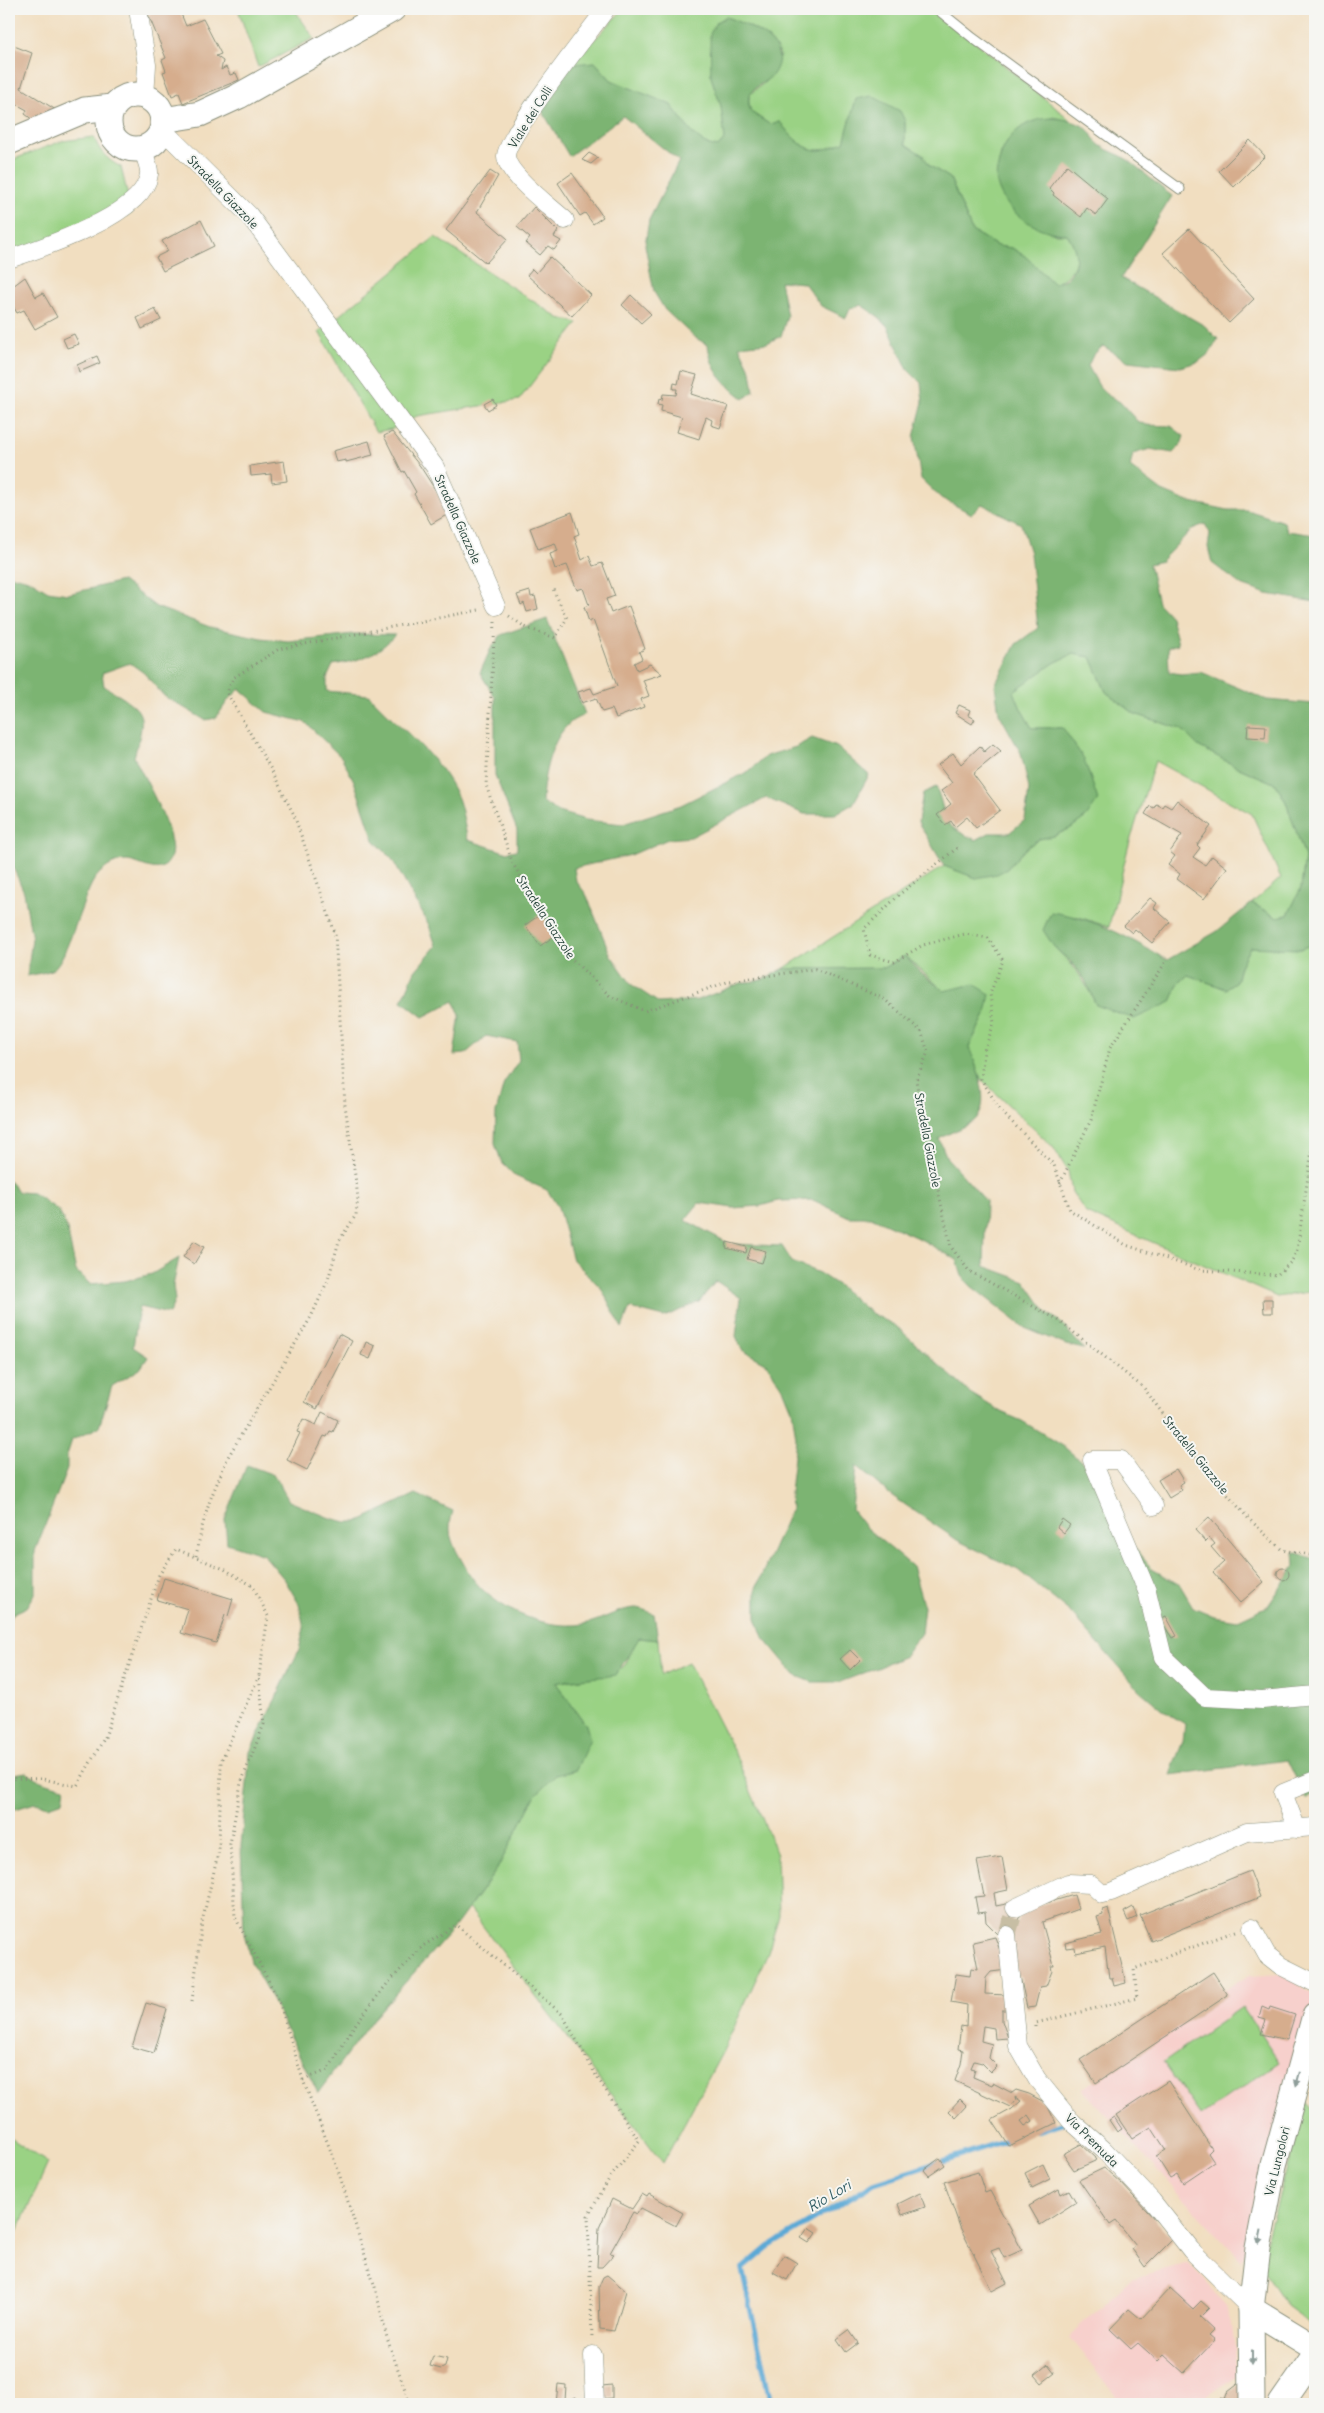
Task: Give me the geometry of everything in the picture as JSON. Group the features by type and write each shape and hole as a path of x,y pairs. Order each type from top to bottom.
{"street":[{"path":"138,9 147,64 145,97"},
{"path":"162,124 200,114 239,96 393,9"},
{"name":"Viale dei Colli","path":"565,220 521,180 510,167 506,156 512,140 531,110 606,9"},
{"path":"9,142 85,110 113,107 128,96 145,97 160,110 162,124 151,144 142,148 130,148 119,143 112,135 109,127 110,114 113,107"},
{"name":"Stradella Giazzole","path":"162,124 248,215 435,466 496,606"},
{"path":"9,259 80,232 116,213 140,196 149,174 142,148"},
{"path":"1154,1506 1122,1460 1092,1460 1147,1592 1163,1657 1205,1697 1262,1700 1315,1695"},
{"path":"1297,1829 1283,1794 1315,1780"},
{"path":"1015,1908 1068,1884 1091,1884 1102,1894 1111,1892 1247,1832 1315,1826"},
{"path":"1252,1928 1267,1955 1281,1966 1315,1983"},
{"name":"Via Premuda","path":"1007,1935 1018,2046 1037,2079 1070,2121 1104,2150 1152,2201 1191,2250 1251,2309"},
{"name":"Via Lungolorì","path":"1252,2404 1251,2309 1254,2273 1274,2165 1315,2015"},
{"path":"1251,2309 1315,2348"},
{"path":"593,2355 595,2404"},
{"path":"1281,2404 1315,2355"}],"lane":[{"path":"937,9 973,38 1180,189"}],"path":[{"path":"196,1556 207,1509 228,1457 311,1318 328,1280 339,1241 356,1215 358,1197 345,1104 335,933 294,815 272,771 227,693 233,678 279,649 496,606 526,627 555,638 568,618 552,587"},
{"name":"Stradella Giazzole","path":"496,606 486,785 512,864 572,959 610,996 645,1011 730,981 815,969 884,999 920,1032 928,1052 916,1080 925,1133 951,1246 970,1272 1058,1320 1144,1388 1192,1454 1249,1519 1282,1550 1315,1556"},
{"path":"957,848 900,894 864,929 870,955 894,962 923,945 965,934 988,938 1003,960 990,994 994,1023 984,1050 981,1079 1001,1111 1054,1165 1070,1210 1126,1245 1200,1270 1277,1275 1292,1261 1297,1250 1315,1130"},
{"path":"1060,1184 1091,1120 1110,1048 1167,960"},
{"path":"9,1778 43,1779 77,1786 105,1736 159,1575 176,1549 196,1556 253,1586 268,1616 259,1676 264,1724 241,1783 230,1844 235,1917 278,2001 304,2080 340,2176 375,2287 388,2338 410,2404"},
{"path":"192,2001 202,1922 219,1850 222,1761 259,1676"},
{"path":"304,2080 328,2070 354,2026 387,1984 423,1946 456,1925 562,2014 598,2077 639,2141 609,2179 588,2216 593,2355"},
{"path":"1035,2032 1036,2023 1137,1998 1134,1969 1228,1933 1252,1928"}],"shaded area":[{"path":"1280,1974 1315,1995 1315,2016 1258,2215 1242,2261 1082,2089 1223,1990 1249,1976"},
{"path":"1188,2263 1229,2309 1237,2375 1195,2404 1122,2404 1069,2337 1131,2279"}],"green space":[{"path":"238,9 294,9 314,38 258,67"},
{"path":"624,9 936,9 1073,122 1053,117 1011,136 1001,153 996,177 1055,234 1067,234 1075,249 1076,256 1073,269 1054,284 1025,256 1012,248 997,246 972,231 950,178 930,166 922,155 905,144 905,121 856,100 844,142 827,149 815,150 798,141 780,122 769,124 751,112 749,100 751,93 768,79 780,56 776,48 765,36 750,27 726,17 716,22 711,77 721,106 725,139 718,147 705,144 692,133 671,105 611,80 595,62 566,69"},
{"path":"726,17 756,30 773,44 778,52 778,62 774,73 755,88 749,96 748,101 751,112 769,124 780,122 792,137 803,145 815,150 821,150 844,142 856,99 872,96 900,111 905,121 905,144 923,155 930,166 950,178 972,231 997,246 1012,248 1025,256 1054,284 1068,277 1075,266 1076,255 1070,239 1067,234 1044,230 1021,218 1004,200 996,177 1003,149 1017,130 1037,120 1049,118 1074,122 1086,128 1097,143 1128,160 1172,196 1121,278 1205,326 1218,339 1210,353 1198,362 1180,367 1128,361 1103,346 1093,355 1088,366 1099,386 1107,395 1120,402 1137,421 1146,425 1171,426 1184,436 1181,445 1173,453 1150,449 1133,454 1130,467 1162,491 1186,501 1228,510 1247,510 1284,522 1287,531 1315,535 1315,602 1267,594 1241,585 1212,563 1208,547 1210,533 1205,524 1192,529 1161,561 1149,564 1158,603 1171,617 1178,644 1168,647 1169,672 1181,674 1201,672 1267,700 1315,704 1315,947 1311,945 1300,949 1250,947 1240,966 1236,982 1226,989 1188,975 1178,984 1171,1002 1134,1019 1096,1005 1085,980 1073,964 1054,947 1043,930 1051,912 1098,924 1167,960 1216,932 1252,903 1276,917 1288,915 1301,888 1305,857 1286,802 1276,784 1239,768 1198,746 1181,729 1135,714 1106,692 1091,657 1073,654 1054,663 1014,691 1021,709 1032,728 1063,728 1084,759 1098,800 1087,816 1071,828 1054,836 1039,839 1026,848 1007,869 997,874 976,878 944,866 918,822 923,793 936,787 946,820 949,824 976,840 989,833 1009,833 1025,820 1029,789 1021,753 999,713 995,685 1016,644 1038,628 1030,553 1021,524 982,504 972,514 941,498 921,479 914,437 923,402 921,383 908,370 888,327 879,317 861,305 850,309 846,318 821,306 804,283 780,281 787,316 781,336 767,343 739,346 751,371 754,391 744,399 730,387 712,363 708,345 694,337 665,310 654,292 645,245 649,220 679,161 623,116 569,156 537,102 572,64 595,62 611,80 671,105 692,133 705,144 718,147 725,139 721,106 711,77 710,34 716,22"},
{"path":"94,137 104,155 121,167 132,213 9,267 9,161 62,141"},
{"path":"435,237 559,318 578,323 519,400 417,416 392,429 376,432 319,332"},
{"path":"14,576 32,581 48,591 68,594 122,581 156,607 210,627 261,638 288,641 354,634 395,635 381,648 367,656 333,665 327,678 327,691 369,695 440,767 459,801 468,840 505,852 517,850 517,830 495,775 495,697 480,673 490,650 501,635 547,619 585,714 572,721 564,729 549,759 542,802 558,812 586,820 623,824 681,805 749,771 766,756 796,747 812,738 837,747 869,775 853,804 835,814 804,814 766,798 691,837 668,839 631,855 574,868 576,881 586,894 610,954 632,985 659,1003 698,1000 741,983 762,980 783,969 883,968 905,956 921,973 944,991 974,984 990,994 986,1013 969,1047 979,1074 983,1096 980,1114 974,1121 939,1139 947,1158 986,1201 984,1266 1025,1281 1047,1313 1058,1320 1084,1349 1066,1345 1025,1328 971,1286 962,1276 957,1260 922,1240 871,1217 849,1217 813,1200 778,1201 760,1206 733,1208 699,1203 685,1220 730,1244 782,1246 792,1262 819,1273 839,1286 871,1313 896,1326 970,1393 1063,1446 1088,1467 1123,1534 1152,1569 1180,1585 1193,1607 1214,1616 1238,1620 1268,1606 1295,1566 1294,1552 1315,1559 1315,1791 1306,1799 1287,1760 1170,1775 1183,1741 1185,1724 1164,1711 1139,1690 1070,1612 1018,1570 957,1540 891,1495 856,1466 852,1510 866,1528 912,1566 924,1607 921,1633 905,1656 840,1682 812,1682 795,1675 763,1637 756,1618 756,1588 791,1509 790,1493 796,1438 792,1410 783,1388 766,1363 742,1350 736,1336 741,1298 716,1281 699,1302 664,1317 630,1308 622,1328 601,1288 573,1260 558,1207 547,1190 515,1176 502,1163 495,1144 496,1112 504,1083 519,1060 517,1042 486,1036 465,1054 454,1055 460,1015 454,1001 423,1017 402,1001 415,971 436,946 429,925 392,859 374,840 354,781 342,758 305,722 266,712 240,689 229,699 216,718 205,720 164,696 144,673 130,663 102,673 104,686 128,701 140,714 141,730 134,757 166,823 172,849 170,859 161,868 150,868 132,862 121,861 112,864 100,873 89,889 64,954 58,963 53,969 27,976 32,939 24,892 9,858 9,577"},
{"path":"1073,654 1091,657 1106,692 1135,714 1181,729 1198,746 1239,768 1276,784 1286,802 1305,857 1301,888 1288,915 1276,917 1252,903 1281,878 1252,814 1155,761 1128,848 1109,927 1076,916 1054,947 1078,973 1096,1005 1171,1002 1178,984 1188,975 1226,989 1236,982 1240,966 1250,947 1300,949 1311,944 1315,947 1315,1291 1277,1297 1086,1213 1072,1192 1068,1171 1053,1147 981,1079 969,1047 986,1013 944,991 905,956 883,968 783,969 944,866 976,878 1007,869 1026,848 1039,839 1054,836 1071,828 1087,816 1063,728 1032,728 1013,691 1054,663"},
{"path":"9,1181 19,1192 33,1193 58,1210 67,1229 76,1271 90,1284 125,1281 152,1274 179,1258 173,1286 175,1300 169,1314 139,1307 133,1347 148,1357 140,1369 112,1386 99,1427 72,1440 67,1455 67,1469 35,1551 35,1594 27,1607 14,1613 9,1621"},
{"path":"247,1465 274,1475 289,1501 330,1518 346,1522 357,1522 416,1494 453,1511 450,1534 458,1553 475,1582 501,1604 533,1619 551,1624 568,1625 584,1624 622,1610 640,1609 654,1614 658,1640 639,1638 616,1675 556,1683 586,1725 590,1739 576,1770 556,1775 535,1796 497,1869 457,1924 372,2020 318,2093 251,1962 244,1933 241,1846 250,1752 299,1650 304,1628 299,1604 285,1580 264,1555 227,1543 225,1520"},
{"path":"639,1638 658,1640 661,1675 688,1662 736,1756 777,1854 779,1915 768,1953 723,2051 663,2163 469,1908 497,1869 535,1796 556,1775 576,1770 586,1725 556,1683 619,1670 626,1663"},
{"path":"26,1772 45,1782 65,1787 63,1801 49,1806 35,1803 9,1811 9,1775"},
{"path":"1242,2007 1279,2062 1201,2116 1163,2062"},
{"path":"1306,2103 1315,2113 1315,2322 1313,2325 1287,2306 1259,2264"},
{"path":"9,2137 48,2163 9,2250"}],"building":[{"path":"162,9 179,9 186,26 203,19 221,54 216,56 223,61 221,70 226,67 230,75 236,73 239,80 183,103 179,93 172,96 163,72 166,71 162,60 166,58 148,14"},
{"path":"9,44 32,53 21,88 56,110 37,123 25,114 27,110 9,100"},
{"path":"1250,140 1265,156 1234,187 1219,171"},
{"path":"589,153 598,158 591,164 582,160"},
{"path":"1067,165 1108,199 1096,215 1087,208 1081,217 1053,195 1054,193 1049,188"},
{"path":"490,171 498,176 477,212 508,239 486,263 446,230"},
{"path":"572,173 603,217 593,224 585,213 580,216 558,183"},
{"path":"534,207 558,231 554,237 561,241 554,250 548,246 540,255 526,243 530,238 517,227"},
{"path":"201,220 214,246 163,271 156,257 168,251 162,241"},
{"path":"1189,229 1254,299 1229,323 1163,253"},
{"path":"550,257 591,295 572,316 527,275 532,269 536,273"},
{"path":"25,277 36,297 43,293 57,317 35,329 24,310 17,313 9,299 9,289"},
{"path":"631,295 651,314 641,323 622,305"},
{"path":"155,309 161,320 142,329 137,318"},
{"path":"74,334 79,344 67,348 63,339"},
{"path":"97,356 100,363 79,372 77,365"},
{"path":"681,371 697,375 691,394 728,406 720,428 711,425 712,420 706,417 699,439 677,432 682,417 661,411 662,405 658,404 659,399 662,400 663,394 676,395 677,389 673,389 674,383 678,384"},
{"path":"493,399 496,405 488,410 484,404"},
{"path":"392,432 420,466 450,513 431,524 414,494 416,492 404,471 402,472 384,436"},
{"path":"369,441 373,455 346,462 346,460 336,462 333,451"},
{"path":"284,461 287,481 272,483 271,474 251,476 250,466"},
{"path":"572,512 579,534 574,536 582,560 589,556 593,566 602,563 615,596 606,599 611,613 629,606 645,649 639,652 642,659 634,663 637,670 650,664 662,674 643,680 649,696 641,699 644,707 616,718 612,709 602,712 596,698 582,703 578,692 591,688 594,694 617,686 593,620 589,622 584,607 589,605 583,588 577,590 567,565 555,569 550,554 558,551 555,543 538,549 530,528"},
{"path":"530,591 531,597 535,596 538,609 527,612 524,603 521,605 517,595"},
{"path":"959,705 970,710 968,715 975,719 972,724 955,713"},
{"path":"1248,725 1266,726 1265,738 1247,737"},
{"path":"993,744 1001,751 973,774 1000,810 976,828 967,817 955,827 951,821 945,825 937,815 951,804 941,791 952,783 938,765 953,753 961,764 980,746 984,752"},
{"path":"1177,800 1211,826 1197,845 1200,848 1193,857 1205,865 1212,856 1227,868 1204,899 1177,879 1180,874 1168,865 1175,856 1170,852 1182,835 1145,814 1150,806 1154,808 1156,804 1162,807 1164,804 1171,808"},
{"path":"1150,898 1157,903 1154,908 1170,922 1152,943 1135,929 1132,933 1124,926"},
{"path":"541,914 556,935 540,946 525,925"},
{"path":"194,1241 204,1247 194,1264 183,1257"},
{"path":"727,1242 747,1247 746,1253 726,1248"},
{"path":"751,1247 766,1251 762,1263 747,1259"},
{"path":"1263,1299 1272,1299 1272,1313 1264,1313"},
{"path":"339,1334 352,1341 317,1409 304,1402"},
{"path":"366,1342 375,1346 370,1359 361,1355"},
{"path":"322,1412 338,1420 333,1432 330,1431 327,1437 324,1436 307,1470 287,1460 300,1433 297,1432 303,1419 316,1425"},
{"path":"1176,1469 1184,1482 1179,1485 1182,1490 1169,1498 1158,1480"},
{"path":"1209,1517 1264,1582 1240,1603 1213,1572 1224,1562 1211,1547 1215,1544 1210,1538 1206,1542 1195,1530"},
{"path":"1062,1519 1070,1525 1064,1533 1057,1527"},
{"path":"1281,1568 1285,1568 1289,1574 1285,1580 1281,1580 1277,1576 1277,1572"},
{"path":"164,1578 233,1599 228,1616 225,1615 216,1643 181,1633 188,1609 157,1600"},
{"path":"1166,1616 1177,1636 1172,1638 1160,1619"},
{"path":"850,1650 860,1660 850,1670 840,1659"},
{"path":"1002,1857 1008,1890 994,1893 996,1906 1011,1903 1011,1918 1016,1924 1023,1910 1074,1895 1078,1909 1042,1922 1054,1966 1051,1966 1052,1971 1046,1986 1040,1987 1035,2007 1027,2008 1020,1976 1017,1977 1000,1936 986,1922 985,1912 978,1913 975,1897 984,1896 977,1861"},
{"path":"1250,1871 1260,1897 1151,1941 1140,1915"},
{"path":"1133,1907 1137,1917 1128,1921 1124,1912"},
{"path":"1108,1908 1126,1983 1114,1986 1112,1978 1109,1978 1105,1947 1076,1953 1075,1947 1066,1948 1065,1943 1102,1934 1097,1917 1103,1915 1102,1910"},
{"path":"995,1937 1007,1970 991,1972 986,1978 985,1994 1007,1995 1007,2010 1002,2010 1002,2021 1008,2038 995,2039 994,2028 983,2026 981,2041 992,2044 989,2058 997,2066 991,2072 982,2063 974,2061 971,2068 975,2069 973,2077 992,2085 993,2083 1012,2093 1016,2090 1029,2094 1046,2103 1056,2123 1009,2146 992,2120 1012,2109 1021,2101 1015,2097 1016,2100 1010,2107 955,2081 961,2064 963,2050 958,2049 961,2026 966,2027 967,2005 951,2002 956,1974 970,1976 971,1968 978,1969 973,1942","holes":["1029,2115 1033,2121 1025,2126 1021,2121"]},
{"path":"1213,1972 1228,1995 1096,2083 1080,2060"},
{"path":"146,2003 167,2009 154,2053 132,2047"},
{"path":"1262,2007 1269,2010 1270,2007 1295,2015 1287,2040 1261,2034 1266,2020 1259,2018"},
{"path":"1168,2081 1212,2149 1208,2153 1214,2162 1183,2183 1177,2174 1170,2178 1156,2156 1166,2150 1151,2127 1132,2139 1116,2115"},
{"path":"960,2099 967,2106 956,2118 949,2111"},
{"path":"1114,2117 1122,2129 1117,2132 1109,2120"},
{"path":"1081,2144 1096,2158 1095,2161 1074,2170 1063,2154"},
{"path":"940,2158 945,2165 929,2176 924,2170"},
{"path":"1043,2164 1050,2179 1032,2188 1025,2173"},
{"path":"1104,2168 1121,2183 1173,2239 1145,2267 1132,2249 1136,2246 1116,2221 1110,2225 1079,2180"},
{"path":"978,2172 985,2193 990,2191 1022,2250 1004,2258 999,2248 991,2251 1007,2283 992,2291 960,2227 944,2182"},
{"path":"1059,2189 1061,2194 1069,2190 1076,2202 1040,2225 1029,2206"},
{"path":"920,2193 925,2207 902,2215 898,2204"},
{"path":"642,2194 647,2197 649,2194 683,2213 676,2226 641,2208 637,2214 633,2212 610,2253 614,2254 602,2267 597,2267 599,2228 612,2199 632,2209"},
{"path":"808,2228 816,2233 809,2243 801,2238"},
{"path":"784,2255 797,2263 787,2280 773,2272"},
{"path":"607,2275 626,2291 614,2331 600,2329 599,2286 603,2277"},
{"path":"1170,2288 1193,2309 1201,2301 1209,2308 1200,2317 1214,2330 1209,2335 1215,2340 1184,2373 1164,2355 1158,2361 1138,2343 1131,2349 1110,2329 1129,2309 1141,2319"},
{"path":"849,2330 858,2343 846,2352 837,2339"},
{"path":"433,2356 447,2359 445,2367 441,2369 430,2366"},
{"path":"1048,2364 1055,2373 1042,2383 1035,2375"},
{"path":"1246,2377 1242,2404 1218,2404 1221,2398 1225,2399 1228,2391"},
{"path":"558,2384 566,2385 565,2401 576,2397 578,2404 556,2404"},
{"path":"612,2385 612,2398 603,2399 602,2386"}],"waterway":[{"name":"Rio Lori","path":"1037,2131 1068,2121"},
{"name":"Rio Lori","path":"771,2404 742,2269 768,2247 874,2183 1011,2139"}],"tunnel":[{"path":"1007,1935 1015,1908"}]}
